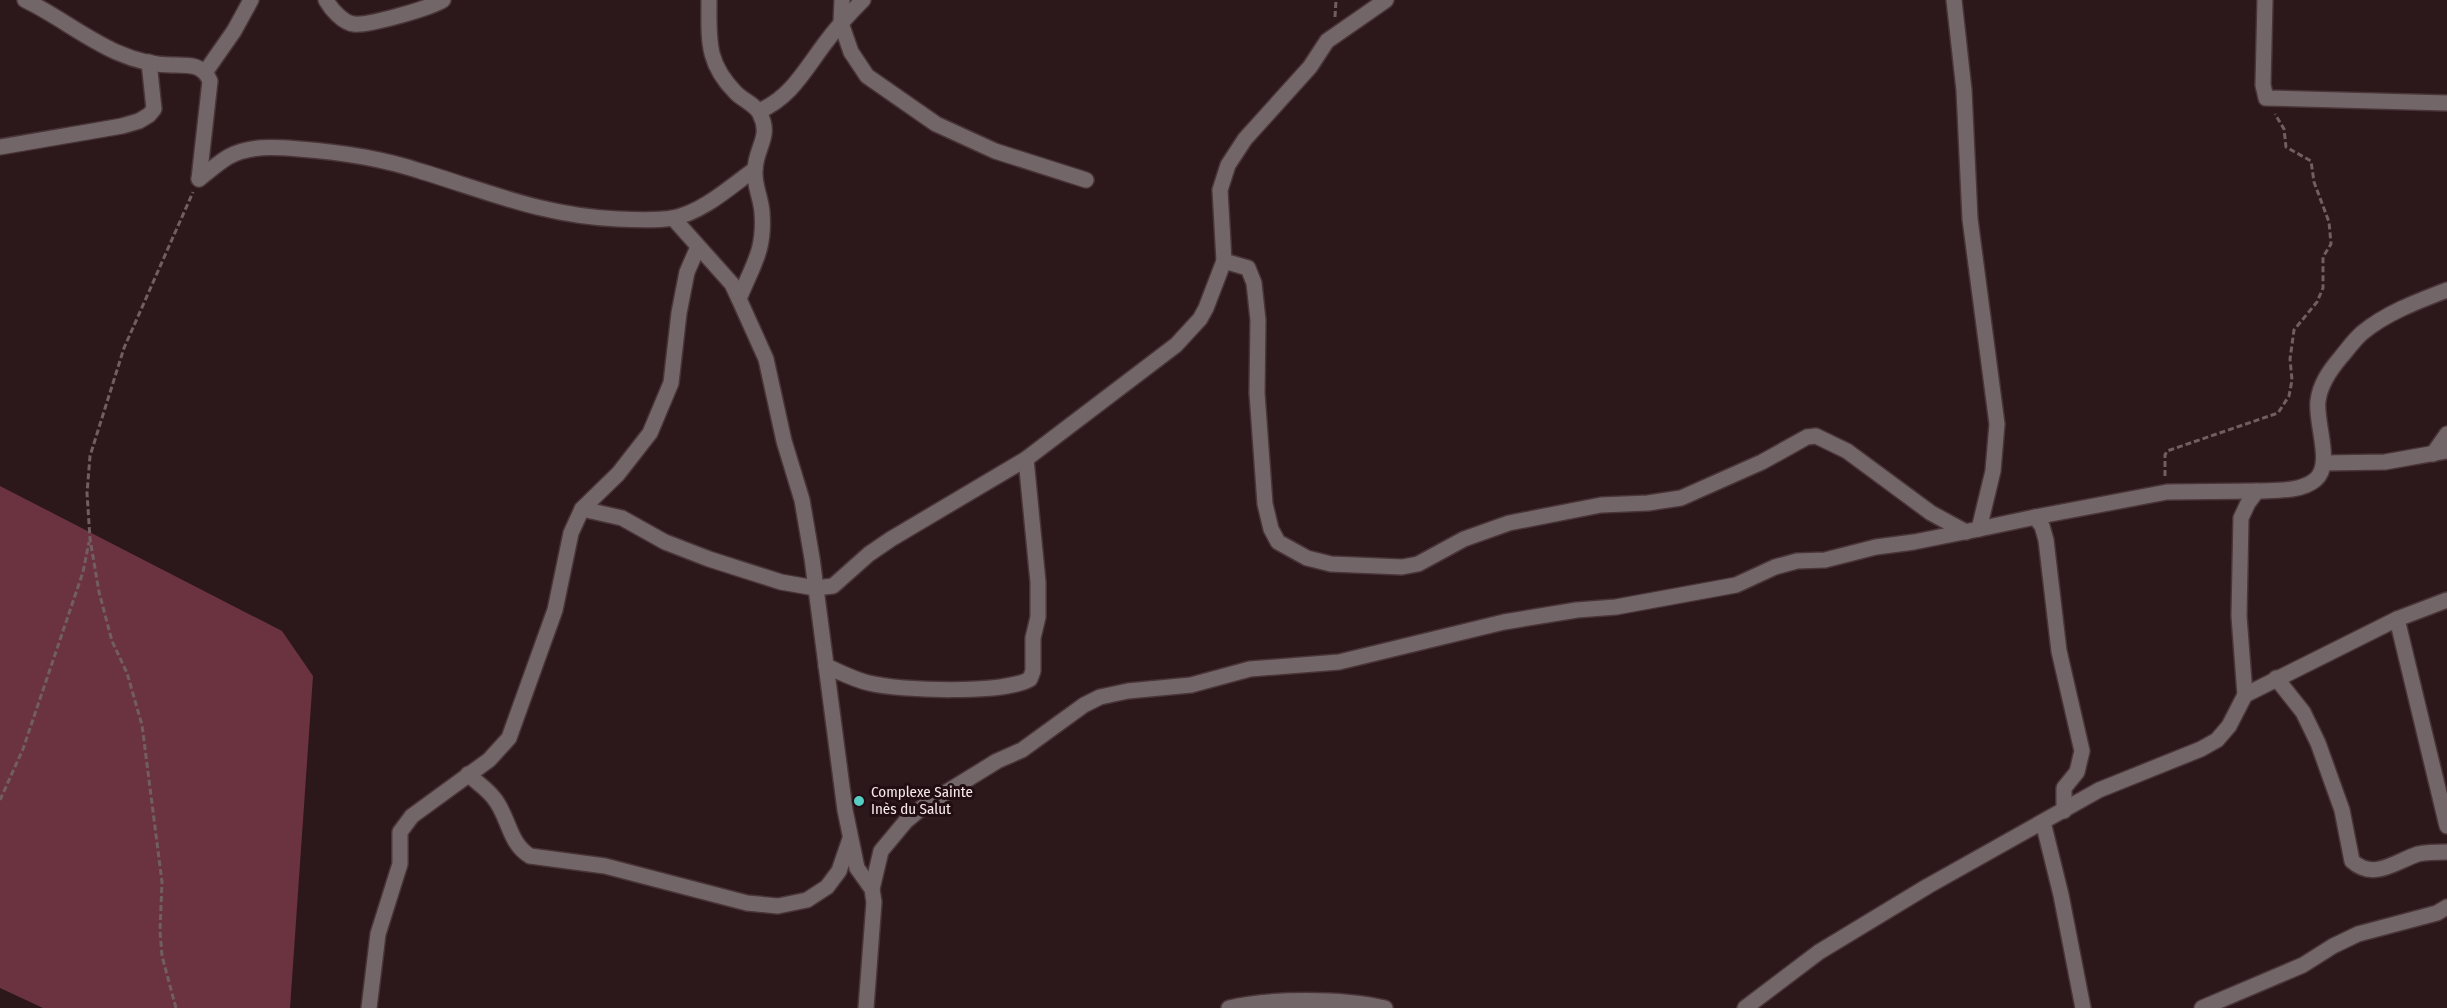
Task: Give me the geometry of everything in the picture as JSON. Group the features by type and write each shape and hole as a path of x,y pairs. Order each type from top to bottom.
{"street":[{"path":"25,0 107,48 149,62 198,66 206,71 210,81 199,179"},
{"path":"206,71 234,31 251,0"},
{"path":"326,0 343,20 354,24 396,16 436,2"},
{"path":"710,0 709,43 713,62 727,84 759,111 766,128 754,170 762,208 763,234 760,252 740,299"},
{"path":"842,0 841,23 852,52 867,76 936,124 995,151 1086,180"},
{"path":"759,111 772,105 784,95 841,23 863,0"},
{"path":"582,509 622,518 665,542 781,582 815,588 833,586 869,554 891,539 1026,459 1176,345 1200,319 1224,261 1220,190 1228,165 1245,139 1310,67 1328,41 1386,0"},
{"path":"1954,0 1964,90 1970,219 1997,424 1992,471 1972,530"},
{"path":"2265,0 2263,85 2266,98 2447,103"},
{"path":"0,147 122,126 149,115 153,109 149,62"},
{"path":"199,179 227,157 245,151 265,147 334,152 417,170 542,210 604,219 644,221 673,218 687,213 706,204 754,170"},
{"path":"673,218 732,284 766,359 784,441 802,500 850,839 857,868 872,889"},
{"path":"369,1008 378,934 399,864 400,832 412,816 489,760 508,738 555,610 571,533 582,509 618,474 650,433 671,383 679,313 687,272 698,247"},
{"path":"1224,261 1248,268 1254,283 1258,320 1257,404 1265,504 1271,529 1278,542 1307,558 1331,564 1402,567 1418,564 1464,539 1509,523 1601,505 1648,504 1681,498 1762,462 1807,437 1816,436 1847,451 1930,513 1972,530"},
{"path":"866,1008 874,902 872,889 881,851 906,821 924,806 990,765 1022,750 1084,705 1100,697 1128,691 1191,685 1250,669 1339,662 1504,622 1577,610 1616,607 1737,585 1775,567 1797,561 1825,560 1876,547 2167,492 2257,491 2301,487 2315,480 2324,463 2317,417 2318,400 2323,382 2335,364 2361,334 2384,318 2415,302 2447,290"},
{"path":"2324,463 2385,462 2440,452 2447,434"},
{"path":"826,666 867,683 899,689 953,689 1018,684 1030,679 1033,671 1033,638 1038,617 1038,582 1026,459"},
{"path":"2246,695 2239,616 2241,518 2257,491"},
{"path":"2035,517 2042,526 2046,540 2059,651 2081,740 2081,761 2077,772 2064,788 2064,811"},
{"path":"1745,1008 1819,952 1928,886 2098,790 2217,740 2229,726 2246,695 2397,619 2447,600"},
{"path":"2397,619 2447,826"},
{"path":"2276,678 2303,712 2318,743 2342,810 2352,861 2365,869 2377,870 2420,854 2447,852"},
{"path":"468,774 494,797 520,850 530,856 605,866 747,903 778,906 807,900 827,887 839,870 850,839"},
{"path":"2043,822 2061,895 2082,1008"},
{"path":"2202,1008 2303,965 2332,946 2358,934 2437,913 2447,907"},
{"path":"1229,1008 1261,1004 1320,1002 1385,1008"}],"path":[{"path":"2167,492 2164,466 2167,451 2278,413 2289,396 2294,330 2317,302 2323,288 2323,257 2331,244 2329,222 2314,182 2311,161 2286,147 2284,129"},
{"path":"176,1008 162,956 160,931 162,882 140,714 127,674 112,641 103,609 90,539 87,493 90,456 124,348 199,179"},
{"path":"0,800 23,749 83,572 90,539"}],"shaded area":[{"path":"0,486 282,631 313,676 290,1008 43,1008 0,988"}],"place":[{"name":"Complexe Sainte Inès du Salut","path":"859,801"}]}
